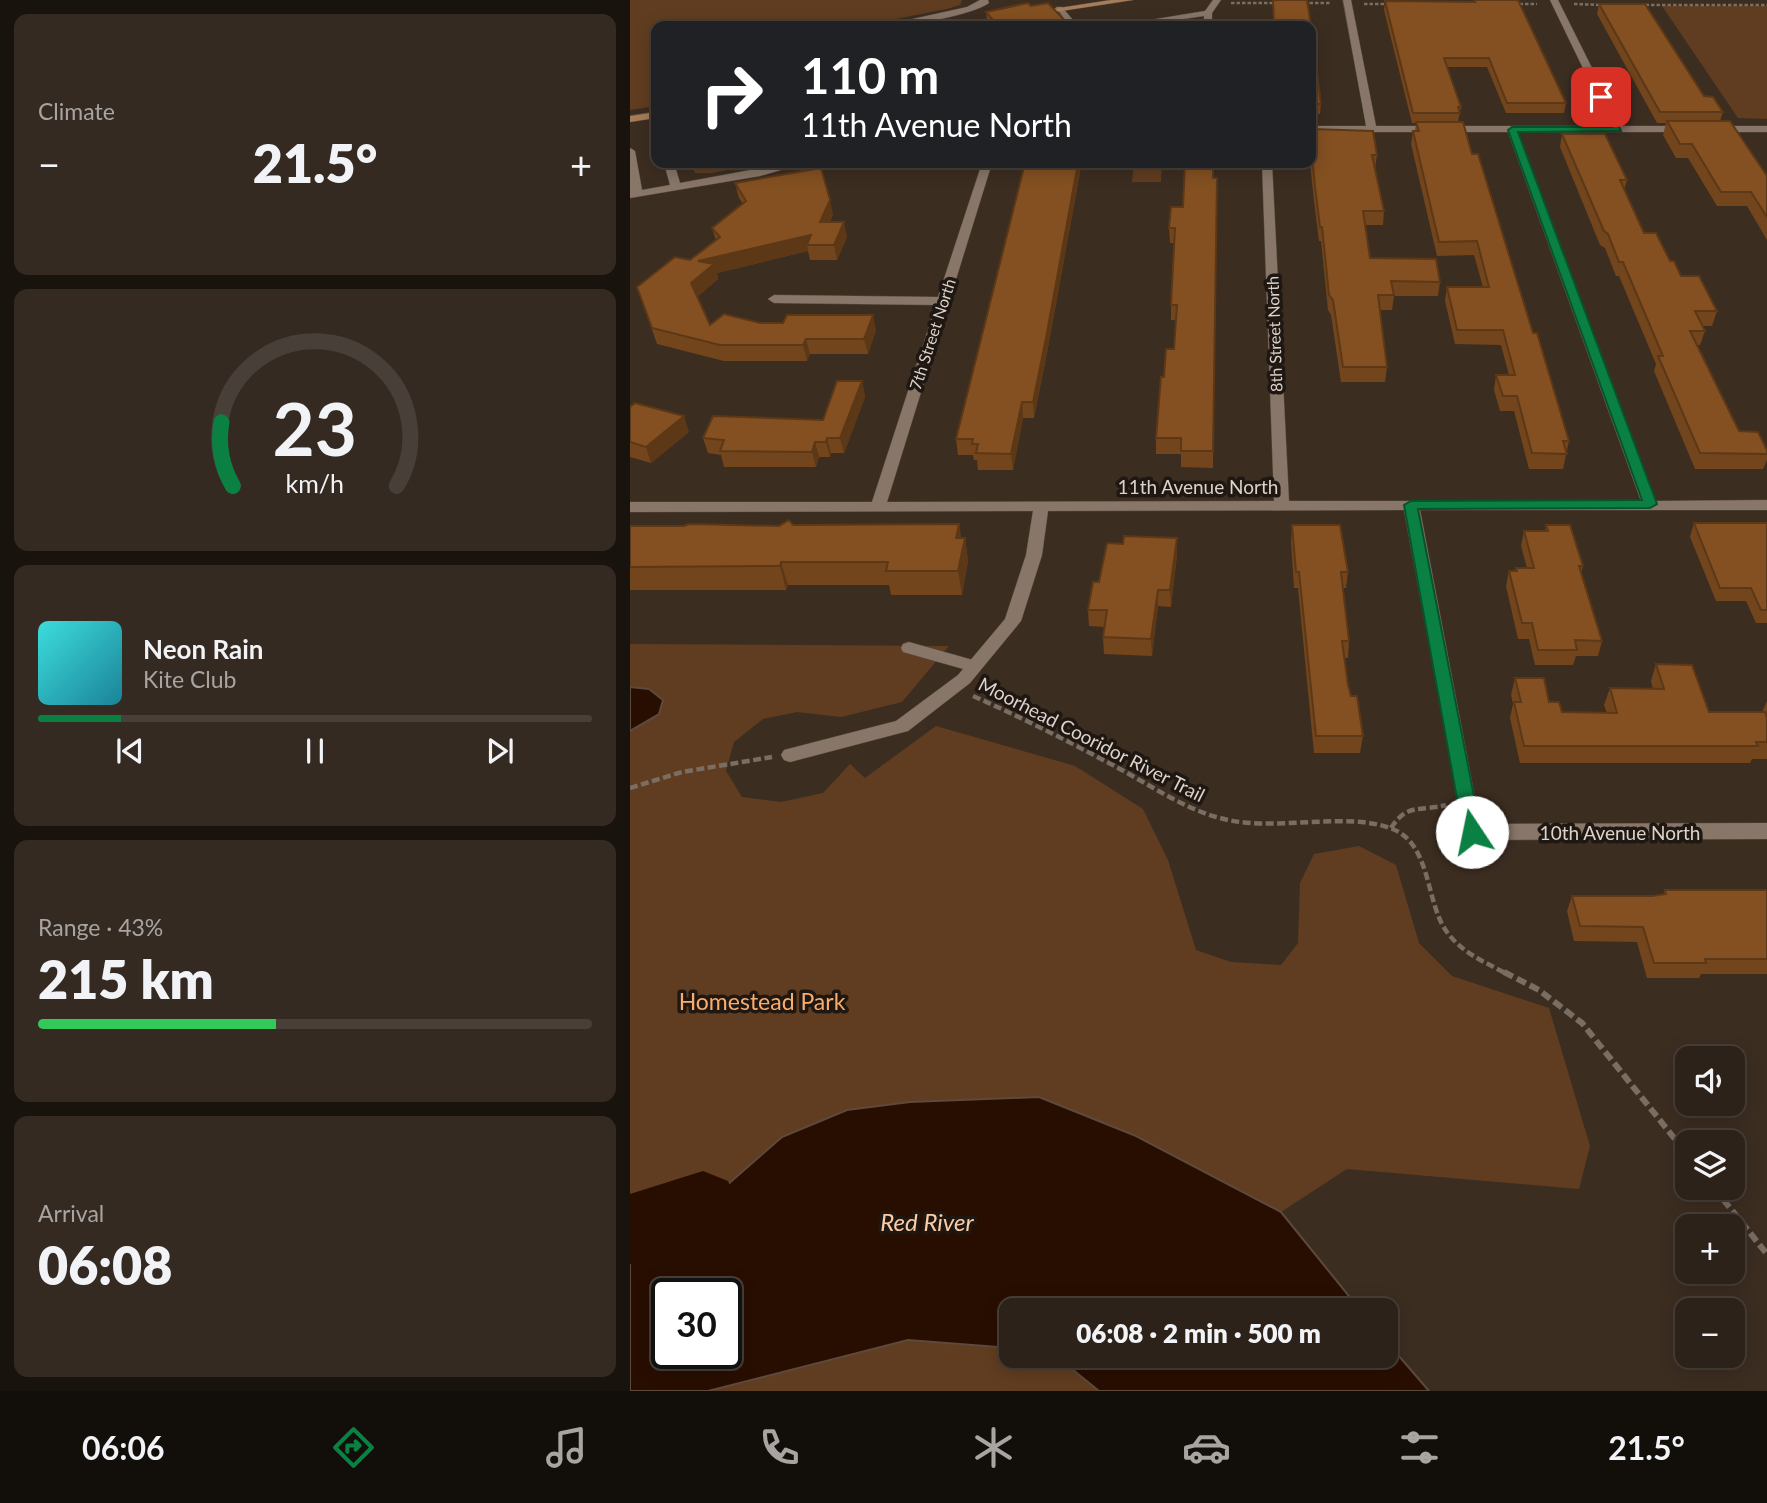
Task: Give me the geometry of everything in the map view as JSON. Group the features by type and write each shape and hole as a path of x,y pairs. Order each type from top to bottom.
{"main road":[{"path":"979,21 1129,0"},
{"path":"630,119 651,116"}],"street":[{"path":"910,21 969,9 985,3 984,0"},
{"path":"1208,21 1208,13 1217,0"},
{"path":"1348,0 1372,129"},
{"path":"1553,0 1618,130"},
{"path":"1059,9 1070,21"},
{"path":"1152,21 1208,13"},
{"path":"1316,129 1767,129"},
{"path":"1512,130 1650,504"},
{"path":"630,152 633,194 775,168"},
{"path":"670,168 676,188"},
{"name":"7th Street North","path":"878,506 985,168"},
{"name":"8th Street North","path":"1267,168 1282,506"},
{"path":"774,299 943,301"},
{"path":"1411,505 1465,794"},
{"name":"11th Avenue North","path":"630,507 1767,505"},
{"path":"790,755 902,726 955,688 1013,621 1034,555 1041,506"},
{"path":"909,648 975,666"},
{"name":"10th Avenue North","path":"1465,794 1472,832 1767,831"}],"path":[{"name":"Moorhead Cooridor River Trail","path":"955,688 1038,725 1194,809 1222,819 1263,824 1359,823 1391,828"},
{"path":"630,788 674,774 790,755"},
{"path":"1465,794 1442,807 1409,807 1399,814 1391,828 1408,840 1422,862 1445,930 1467,953 1539,990 1582,1023 1675,1139"},
{"path":"1724,1200 1767,1254"}],"green space":[{"path":"630,0 962,0 960,5 947,9 885,21 651,21 651,107 630,110"},
{"path":"1662,6 1767,6 1767,119 1738,118"},
{"path":"692,168 737,168 711,173 695,173"},
{"path":"1133,168 1162,168 1161,182 1132,182"},
{"name":"Homestead Park","path":"630,644 949,646 902,702 841,717 797,712 763,719 734,742 726,771 742,797 781,802 823,793 850,764 865,778 936,726 1075,766 1143,809 1168,860 1196,950 1231,962 1281,965 1298,943 1300,883 1314,854 1359,846 1396,865 1419,943 1452,976 1549,1008 1590,1146 1579,1189 1347,1169 1281,1212 1136,1136 1039,1097 847,1110 782,1137 725,1187 630,1230"},
{"path":"908,1340 999,1347 999,1368 1071,1368 1099,1391 708,1391"}],"water":[{"path":"630,687 649,689 663,700 659,714 630,731"},
{"name":"Red River","path":"1039,1097 1136,1136 1281,1212 1350,1298 999,1298 999,1347 908,1340 708,1391 630,1391 630,1230 725,1187 782,1137 847,1110 910,1102"},
{"path":"1398,1355 1429,1391 1099,1391 1071,1368 1398,1368"}],"building":[{"path":"1273,0 1307,0 1310,21 1274,21"},
{"path":"1474,0 1518,0 1566,103 1507,103 1489,58 1444,58 1461,107 1458,107 1460,113 1413,113 1385,1 1475,2"},
{"path":"1028,3 1031,6 1048,3 1065,21 994,21 986,12"},
{"path":"1599,4 1645,4 1704,96 1713,97 1723,112 1660,112"},
{"path":"1316,66 1321,104 1316,104"},
{"path":"1667,121 1730,121 1767,176 1767,217 1751,192 1721,192 1692,144 1680,144"},
{"path":"1416,122 1463,122 1472,154 1478,154 1533,333 1537,333 1569,441 1563,441 1567,454 1532,453 1517,396 1503,396 1496,375 1515,375 1503,330 1457,330 1447,287 1489,287 1477,241 1439,242 1413,131 1419,131"},
{"path":"1316,129 1373,131 1377,155 1372,155 1384,211 1363,211 1370,258 1436,259 1440,282 1391,281 1394,295 1378,295 1387,367 1343,367 1333,300 1329,295 1315,187"},
{"path":"1562,134 1605,134 1627,180 1620,180 1644,233 1656,233 1681,276 1699,276 1717,311 1695,311 1705,331 1690,331 1739,431 1758,432 1767,454 1700,453 1658,356 1663,356 1623,262 1619,262 1608,234 1604,231"},
{"path":"821,168 830,200 820,222 844,222 834,245 807,245 811,235 698,261 714,264 691,283 710,325 724,314 760,323 783,323 787,315 873,315 864,339 806,339 803,345 720,345 652,328 637,287 675,257 690,260 720,237 712,228 746,201 735,183"},
{"path":"1024,168 1077,168 1033,402 1022,402 1011,454 976,453 978,444 972,444 973,439 956,439"},
{"path":"1185,168 1213,168 1213,178 1217,178 1213,451 1181,451 1181,438 1156,438 1161,377 1164,377 1166,349 1174,349 1177,305 1171,305 1175,228 1169,228 1171,207 1183,207"},
{"path":"837,381 862,381 840,438 815,442 812,452 720,451 724,440 703,438 713,416 823,420"},
{"path":"635,403 684,416 646,447 630,442 630,407"},
{"path":"789,520 793,525 959,524 956,538 965,538 958,571 886,571 888,562 630,567 630,526 779,526"},
{"path":"1694,523 1767,523 1767,610 1761,610 1751,588 1720,588"},
{"path":"1292,525 1340,525 1348,572 1341,572 1349,641 1342,641 1348,685 1351,696 1357,696 1363,736 1316,736"},
{"path":"1546,525 1570,525 1583,566 1579,566 1602,641 1575,640 1577,650 1538,650 1532,623 1522,623 1509,571 1517,571 1516,568 1534,568 1524,531 1548,531"},
{"path":"1124,536 1177,538 1170,590 1158,590 1151,639 1103,637 1107,610 1088,610 1093,582 1099,582 1107,543 1123,544"},
{"path":"1656,664 1692,665 1709,712 1765,712 1767,742 1756,742 1758,746 1524,746 1514,702 1521,702 1515,678 1544,678 1549,702 1559,702 1562,712 1617,713 1610,688 1664,689"},
{"path":"1665,890 1767,890 1767,959 1705,959 1706,963 1654,963 1643,927 1580,926 1572,896 1652,896 1666,894"}],"waterway":[{"path":"630,1229 703,1205"}],"route":[{"path":"1472,832 1411,505 1650,504 1512,130 1618,130 1601,97"}]}
